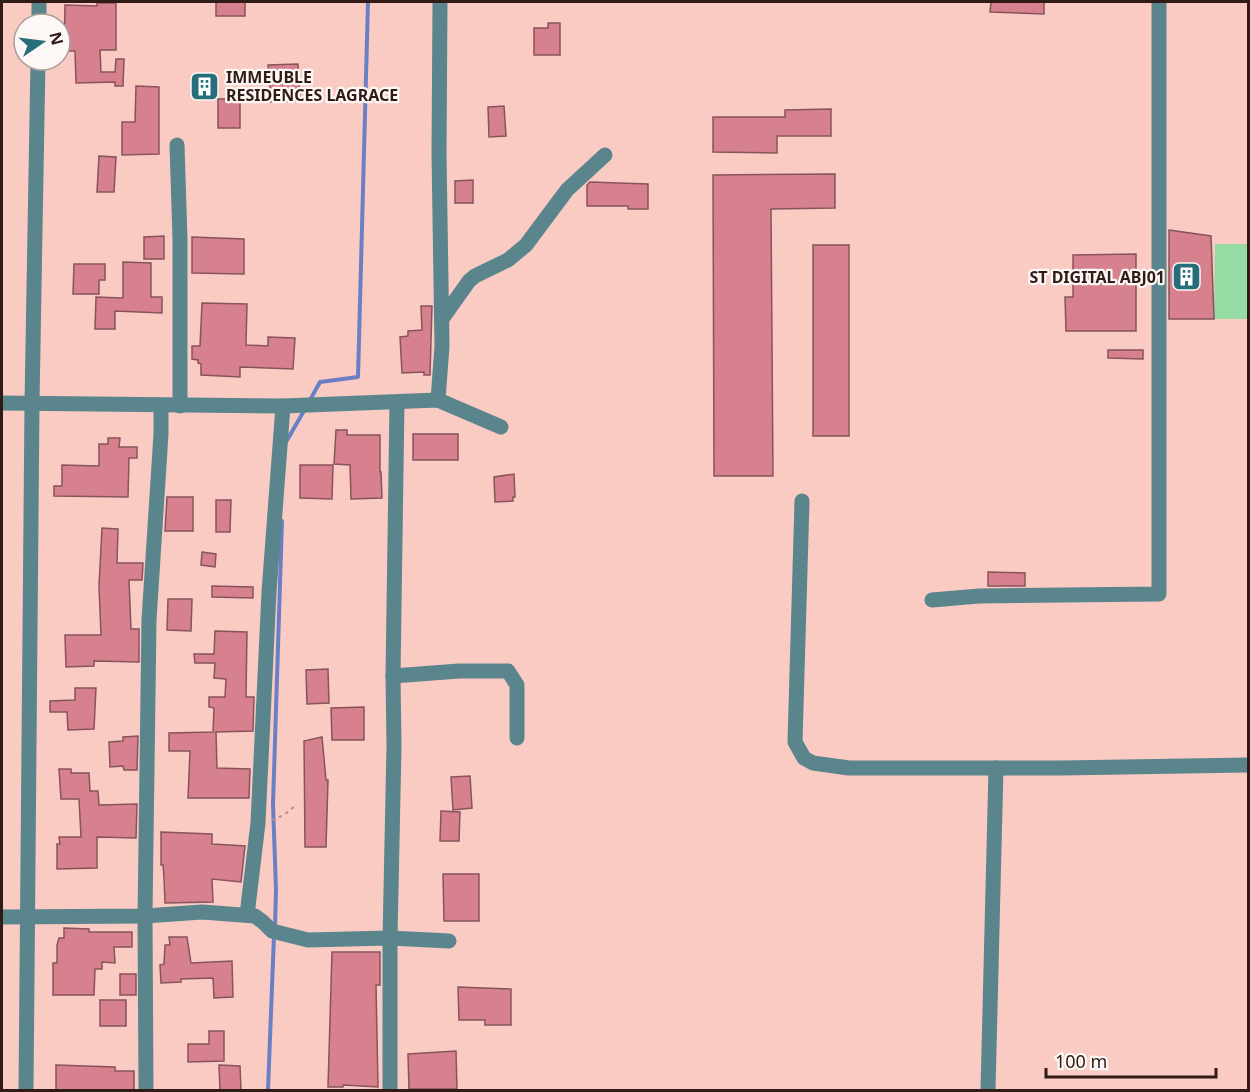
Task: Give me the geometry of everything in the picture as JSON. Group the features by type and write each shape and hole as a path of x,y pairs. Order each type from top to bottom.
{"street":[{"path":"438,400 442,320 439,164 440,2"},
{"path":"932,600 979,596 1159,594 1160,2"},
{"path":"27,1090 32,403 38,72"},
{"path":"177,145 180,239 180,406"},
{"path":"442,320 469,281 508,260 526,245 567,190 604,155"},
{"path":"2,403 283,406 438,400 501,428"},
{"path":"390,1090 397,402"},
{"path":"146,1090 145,916 149,620 161,406"},
{"path":"247,915 258,823 269,592 283,406"},
{"path":"802,501 795,742 804,758 813,763 849,768 1248,765"},
{"path":"393,676 459,671 508,671 517,685 517,738"},
{"path":"988,1090 996,768"},
{"path":"2,917 145,916 202,912 255,916 272,931 308,940 390,938 449,941"}],"path":[{"path":"258,823 275,819 295,806"}],"green space":[{"path":"1215,244 1248,244 1248,319 1214,319"}],"building":[{"path":"216,2 245,2 245,16 216,16"},
{"path":"991,2 1044,2 1044,14 990,12"},
{"path":"97,3 116,3 116,50 100,50 101,72 115,72 116,59 124,59 123,86 115,86 115,82 76,83 75,51 72,51 72,12 65,12 65,5 97,6"},
{"path":"548,23 560,23 560,55 534,55 534,28 548,28"},
{"path":"298,64 300,101 271,102 268,65"},
{"name":"IMMEUBLE RESIDENCES LAGRACE","path":"216,79 216,92 194,93 194,80"},
{"path":"136,86 159,87 159,154 122,155 122,122 135,122"},
{"path":"218,99 240,99 240,128 218,128"},
{"path":"504,106 506,136 489,137 488,107"},
{"path":"831,109 831,136 777,136 777,153 713,152 713,117 785,117 785,110"},
{"path":"99,156 116,157 114,192 97,192"},
{"path":"835,174 835,208 771,209 773,476 714,476 713,175"},
{"path":"473,180 473,203 455,203 455,181"},
{"path":"590,182 648,184 648,209 628,209 628,206 587,206 587,185"},
{"name":"ST DIGITAL ABJ01","path":"1169,230 1211,236 1214,319 1169,319"},
{"path":"164,236 164,259 144,259 144,237"},
{"path":"192,237 244,239 244,274 192,273"},
{"path":"813,245 849,245 849,436 813,436"},
{"path":"1136,254 1136,331 1066,331 1065,297 1073,297 1073,255"},
{"path":"123,262 151,263 151,297 162,297 162,313 115,311 115,329 95,329 96,297 123,298"},
{"path":"74,264 105,264 105,280 99,280 99,294 73,294"},
{"path":"202,303 247,304 246,345 268,346 268,337 295,338 293,369 240,367 240,377 201,375 201,364 198,360 192,359 192,346 200,346"},
{"path":"421,306 432,306 430,375 424,375 424,372 402,373 400,337 408,336 408,331 422,330"},
{"path":"1108,350 1143,350 1143,359 1108,358"},
{"path":"336,430 347,430 347,435 380,435 382,498 351,499 350,465 334,464"},
{"path":"413,434 458,434 458,460 413,460"},
{"path":"108,438 120,438 119,447 137,447 137,458 129,458 128,497 54,496 54,486 62,486 62,465 99,466 99,444 108,444"},
{"path":"300,465 333,465 332,499 300,498"},
{"path":"514,474 515,497 513,501 495,502 494,477"},
{"path":"167,497 193,497 193,531 165,531"},
{"path":"216,500 231,500 230,532 216,532"},
{"path":"102,528 118,529 117,563 143,563 142,580 129,580 131,629 139,629 139,662 94,661 94,666 66,667 65,635 101,635 99,586"},
{"path":"202,552 216,554 215,567 201,565"},
{"path":"988,572 1025,573 1025,586 988,586"},
{"path":"212,586 253,587 253,598 212,597"},
{"path":"168,599 192,599 191,631 167,630"},
{"path":"215,631 247,632 246,697 254,697 253,731 216,732 217,768 250,769 249,798 188,798 190,751 169,751 169,733 213,732 214,708 209,707 209,697 225,697 226,679 214,678 215,663 195,663 194,654 214,654"},
{"path":"328,669 329,703 307,704 306,670"},
{"path":"75,688 96,688 94,729 68,730 67,712 50,712 50,701 75,700"},
{"path":"364,707 364,740 332,740 331,708"},
{"path":"138,736 137,770 124,770 123,766 110,767 109,742 123,741 123,737"},
{"path":"322,737 326,780 328,780 326,847 305,847 304,741"},
{"path":"59,769 71,769 71,773 89,773 90,791 98,791 99,805 137,804 136,838 97,837 97,868 57,869 59,837 81,837 79,799 61,799"},
{"path":"470,776 472,808 453,810 451,777"},
{"path":"441,811 460,812 459,841 440,841"},
{"path":"161,832 212,834 212,844 245,846 241,882 212,879 213,902 165,903 163,865 161,865"},
{"path":"443,874 479,874 479,921 444,921"},
{"path":"64,928 89,929 89,932 132,932 132,947 114,947 115,963 102,962 102,969 95,969 94,995 53,995 53,963 57,963 57,945 59,938 64,938"},
{"path":"169,937 187,937 191,963 232,961 233,997 214,998 213,978 181,979 181,982 161,983 160,965 164,964 165,945 170,945"},
{"path":"332,952 380,952 380,985 376,985 378,1087 343,1085 343,1087 328,1087"},
{"path":"120,974 136,974 136,995 120,995"},
{"path":"458,987 511,989 511,1025 485,1025 485,1020 459,1020"},
{"path":"100,1000 126,1000 126,1026 100,1026"},
{"path":"209,1031 224,1031 224,1061 188,1062 188,1044 209,1044"},
{"path":"456,1051 457,1089 409,1089 408,1054"},
{"path":"56,1065 115,1067 115,1071 134,1071 134,1090 56,1090"},
{"path":"219,1065 240,1066 241,1090 220,1090"}],"waterway":[{"path":"310,400 320,382 358,377 368,2"},
{"path":"286,442 305,409"},
{"path":"275,927 273,804 282,521"},
{"path":"268,1090 274,935"}],"place":[{"name":"IMMEUBLE RESIDENCES LAGRACE","path":"205,86"},
{"name":"ST DIGITAL ABJ01","path":"1186,277"}]}
